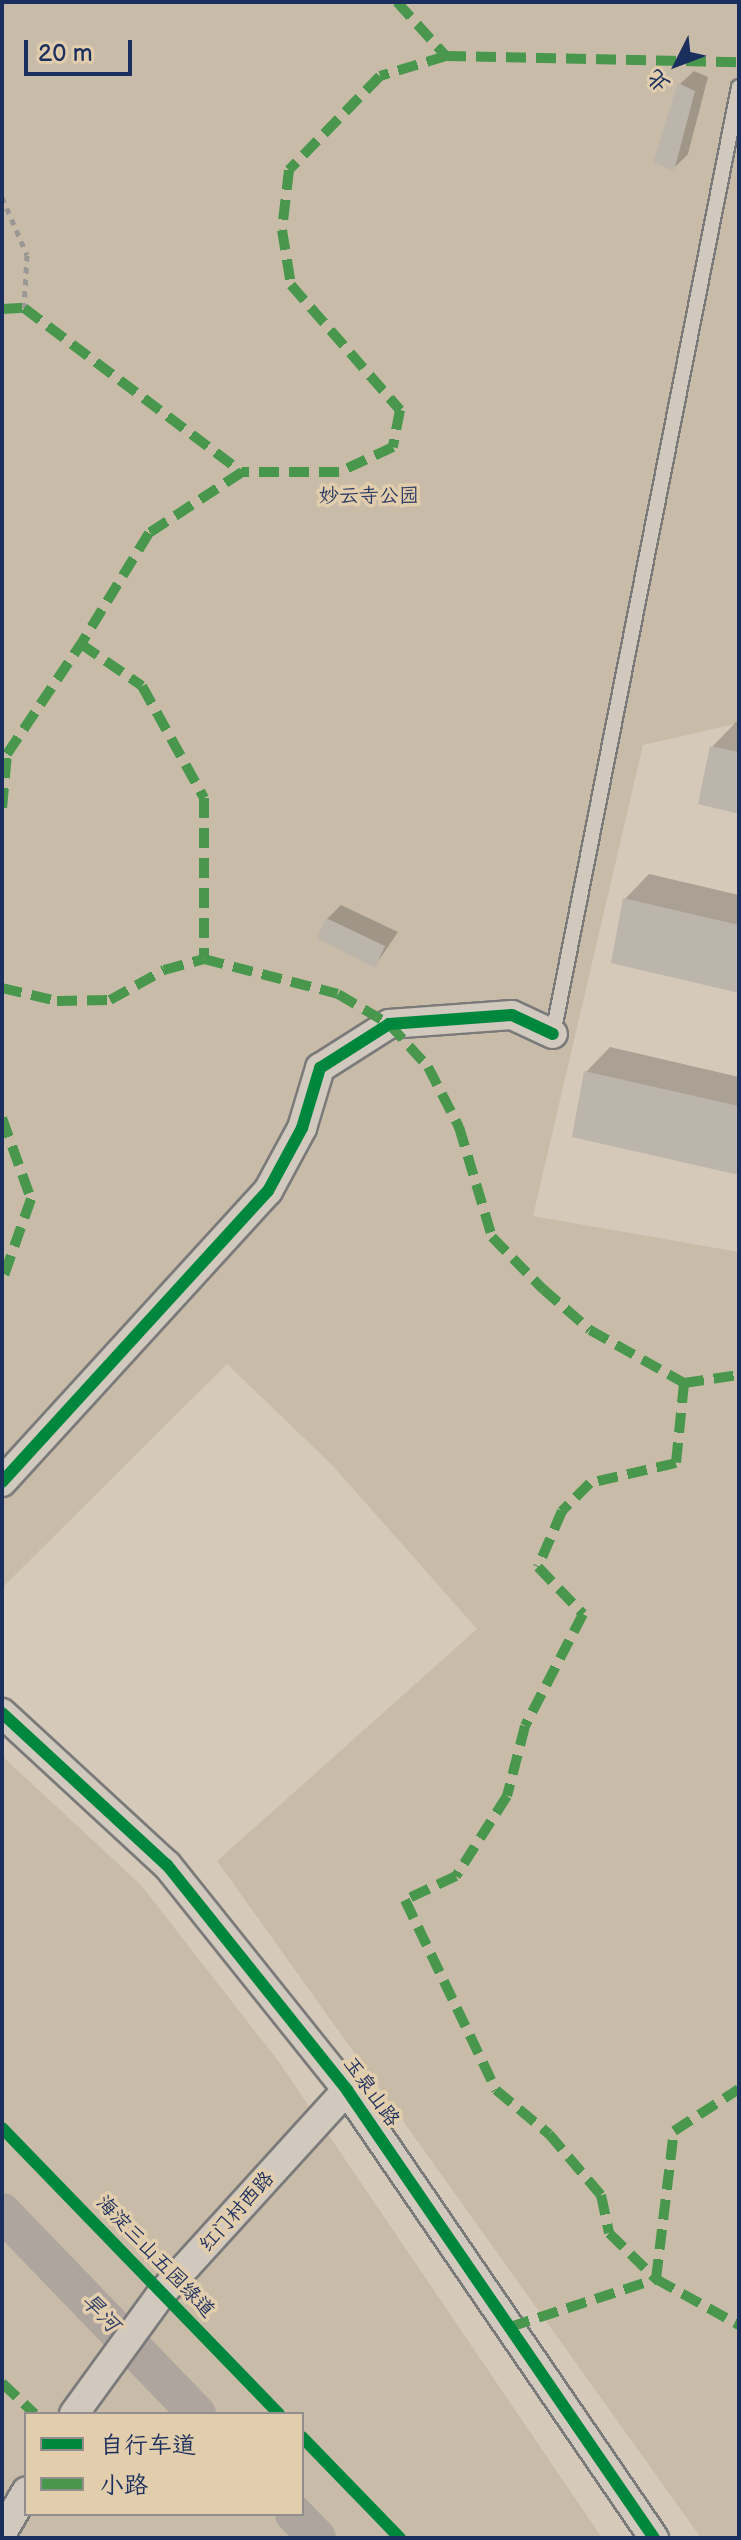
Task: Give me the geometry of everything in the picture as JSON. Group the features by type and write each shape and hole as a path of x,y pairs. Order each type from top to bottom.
{"street":[{"path":"2,1482 268,1191 302,1128 320,1068 389,1024 512,1015 553,1034"},
{"name":"玉泉山路","path":"2,1713 167,1865 347,2090 654,2538"},
{"name":"红门村西路","path":"75,2412 162,2293 347,2090"},
{"path":"2,2533 24,2495"}],"lane":[{"path":"553,1034 739,87"}],"path":[{"path":"2,197 27,255 24,308"}],"green space":[{"name":"妙云寺公园","path":"2,2 739,2 739,723 643,745 533,1216 739,1252 739,2538 701,2538 217,1861 477,1629 333,1466 227,1364 2,1588"},
{"path":"2,1756 141,1885 279,2062 602,2538 2,2538"}],"building":[{"path":"678,83 695,91 674,171 653,162"},
{"path":"710,746 739,752 739,814 698,804"},
{"path":"623,898 739,925 739,993 611,963"},
{"path":"326,918 385,946 375,968 317,938"},
{"path":"584,1071 739,1106 739,1175 572,1137"}],"waterway":[{"name":"旱河","path":"2,2212 195,2412"},
{"name":"旱河","path":"296,2516 317,2538"}],"marked path":[{"path":"397,2 446,56 739,62"},
{"path":"446,56 380,76 289,170 282,230 291,285 400,410 393,447 339,472 242,472 149,533 81,644 142,686 204,798 204,959 338,994 389,1024 428,1067 459,1127 492,1237 543,1289 590,1330 684,1383 739,1375"},
{"path":"2,309 24,308 242,472"},
{"path":"2,808 7,754 81,644"},
{"path":"2,988 57,1001 110,1000 164,970 204,959"},
{"path":"2,1118 31,1199 2,1281"},
{"path":"684,1383 676,1463 590,1483 562,1511 538,1567 583,1614 525,1726 507,1796 456,1876 405,1900 496,2090 549,2134 601,2195 609,2233 656,2279 739,2325"},
{"path":"510,2327 656,2279 674,2131 739,2089"},
{"path":"2,2383 33,2412"}],"cycle path":[{"path":"2,1482 268,1191 302,1128 320,1068 389,1024 512,1015 553,1034"},
{"path":"2,1713 167,1865 347,2090 654,2538"},
{"name":"海淀三山五园绿道","path":"2,2128 277,2412"},
{"path":"304,2439 400,2538"}]}
